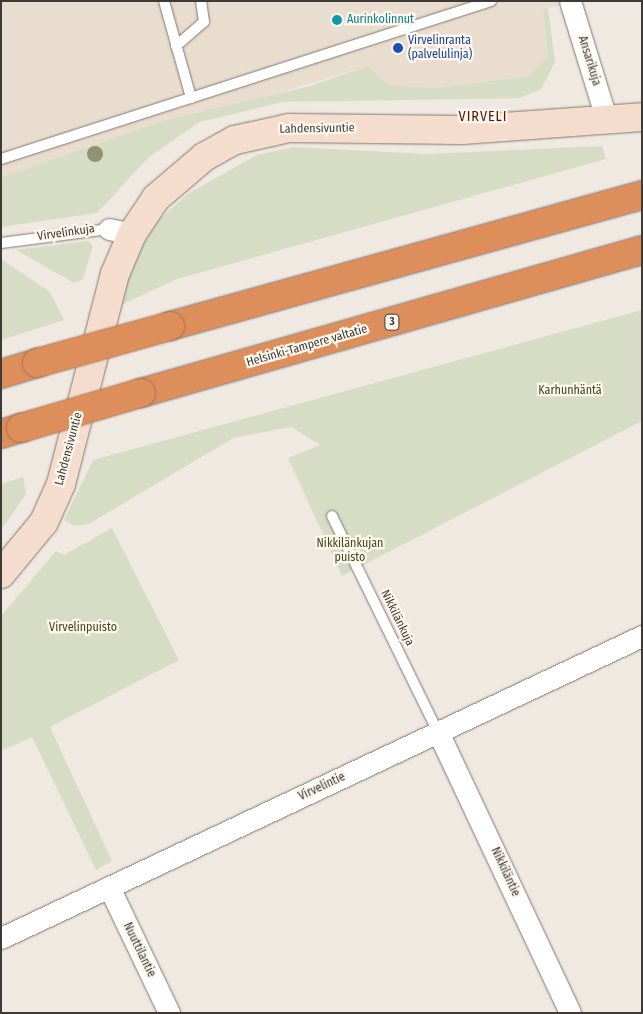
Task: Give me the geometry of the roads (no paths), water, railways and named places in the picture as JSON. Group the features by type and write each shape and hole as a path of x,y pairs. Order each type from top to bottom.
{"highway":[{"path":"1,374 642,195"},
{"name":"Helsinki-Tampere valtatie","path":"11,431 642,250"}],"main road":[{"name":"Lahdensivuntie","path":"1,574 44,522 61,484 115,274 120,232 176,177 204,157 262,132 462,130 642,117"}],"street":[{"name":"Ansarikuja","path":"570,1 607,121"},
{"name":"Virvelintie","path":"1,938 642,636"},
{"name":"Nikkiläntie","path":"438,732 570,1013"},
{"name":"Nuuttilantie","path":"109,887 169,1013"}],"lane":[{"path":"164,1 191,98"},
{"path":"176,46 204,22 201,1"},
{"path":"1,158 491,1"},
{"name":"Virvelinkuja","path":"1,243 120,232"},
{"name":"Nikkilänkuja","path":"332,516 438,732"}],"place":[{"name":"Aurinkolinnut","path":"337,20"},
{"name":"Virvelinranta (palvelulinja)","path":"398,48"}],"district":[{"name":"VIRVELI","path":"483,117"}],"park label":[{"name":"Karhunhäntä","path":"570,391"},
{"name":"Nikkilänkujan puisto","path":"350,551"},
{"name":"Virvelinpuisto","path":"83,628"}]}
